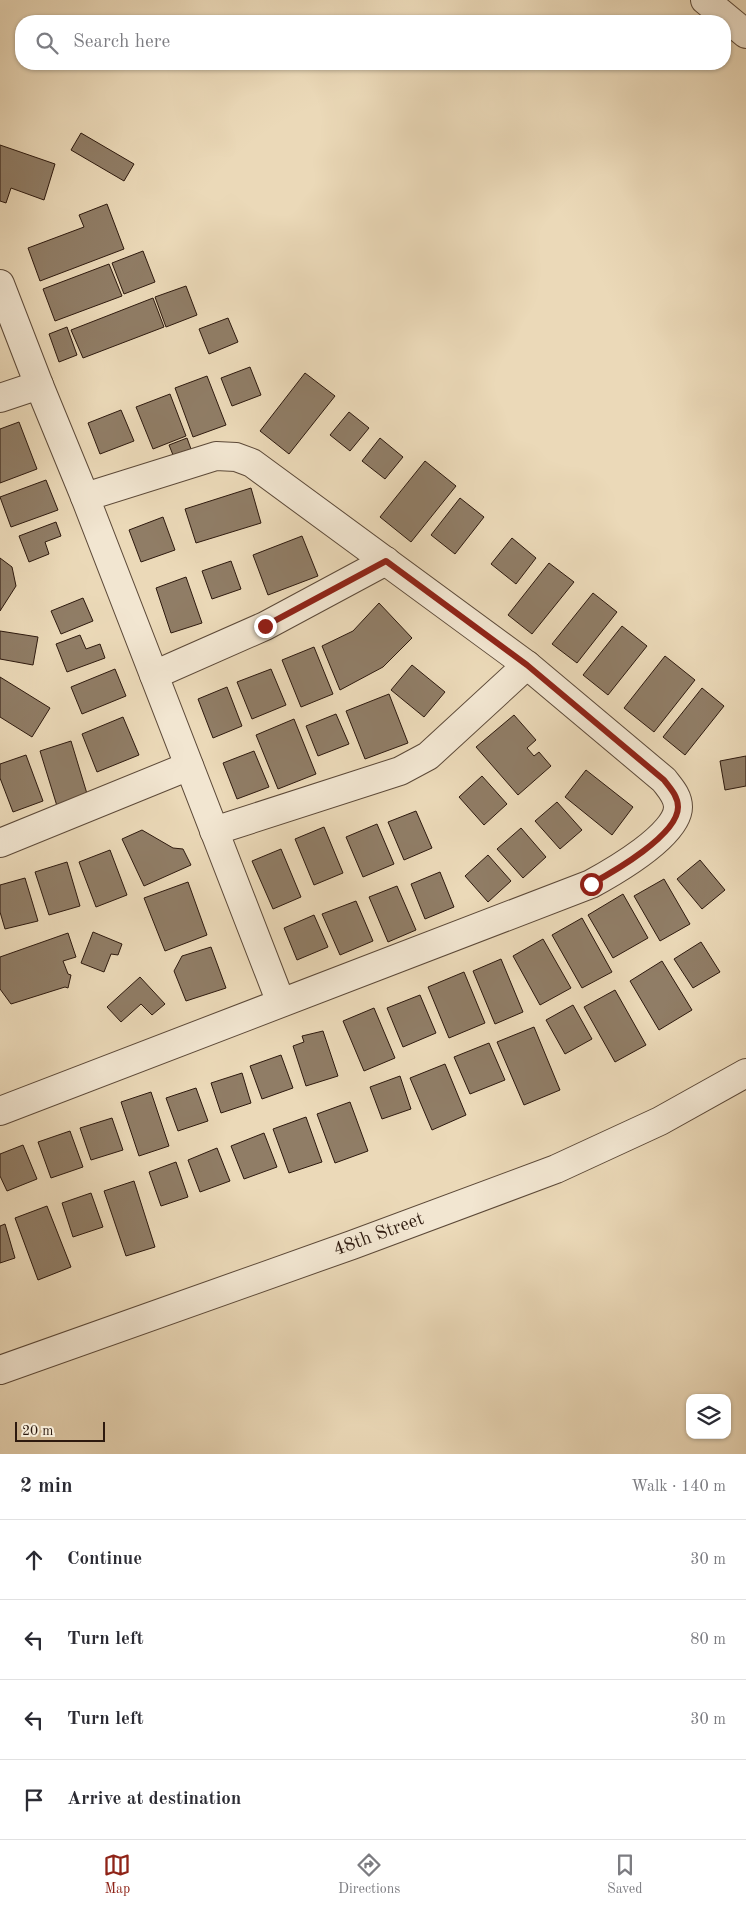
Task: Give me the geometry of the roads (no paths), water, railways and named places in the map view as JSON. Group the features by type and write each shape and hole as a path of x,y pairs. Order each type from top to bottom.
{"street":[{"path":"705,0 723,15"},
{"path":"731,22 746,34"},
{"path":"0,284 85,497 281,1003"},
{"path":"0,398 39,385"},
{"path":"0,1111 591,884 616,870 658,840 675,819 678,806 675,794 664,780 527,665 252,464 236,457 216,456 85,497"},
{"path":"154,675 265,626 386,561"},
{"path":"214,831 400,771 428,756 527,665"},
{"path":"0,843 189,766"},
{"name":"48th Street","path":"0,1370 352,1245 556,1169 660,1121 746,1073"}]}
